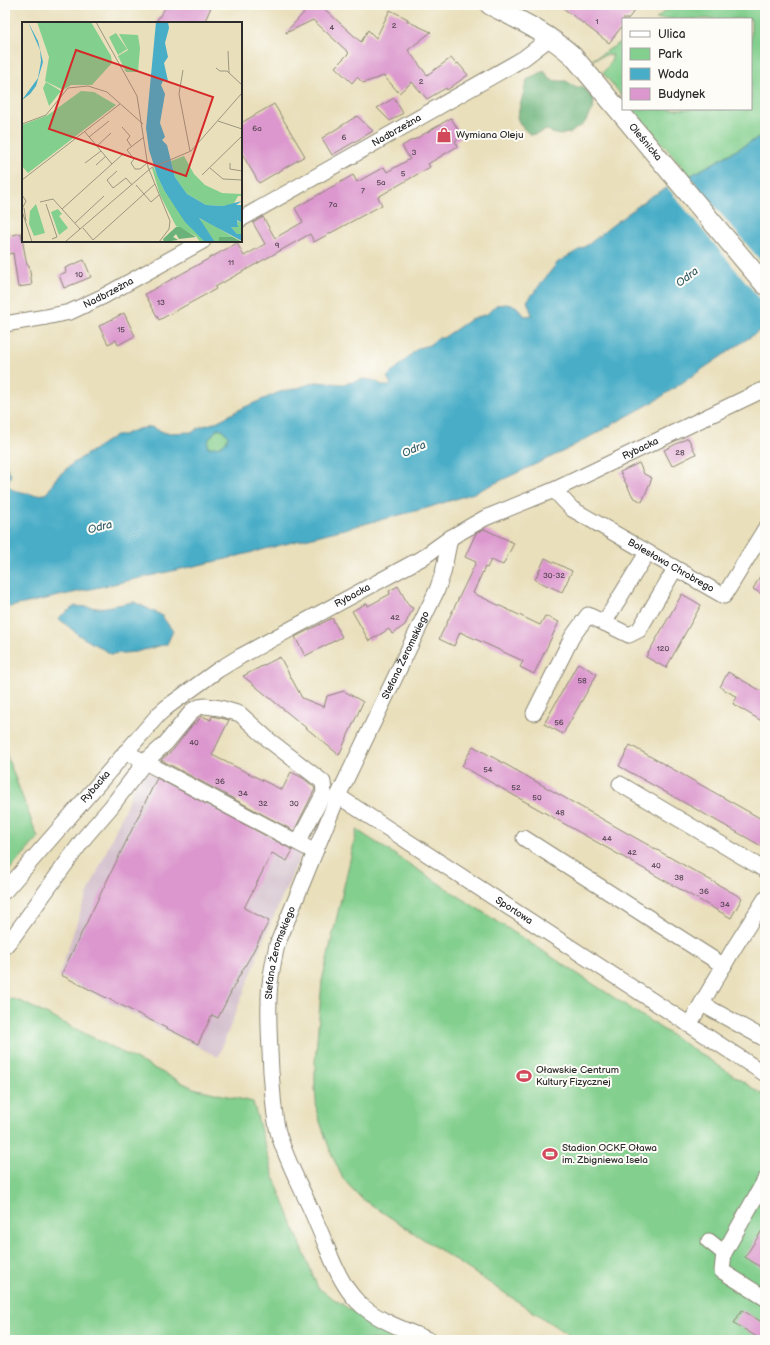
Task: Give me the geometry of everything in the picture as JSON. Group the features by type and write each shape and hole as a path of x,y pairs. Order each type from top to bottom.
{"main road":[{"name":"Oleśnicka","path":"490,5 535,28 573,56 765,285"}],"street":[{"name":"Nadbrzeżna","path":"242,219 512,66 550,38"},
{"name":"Nadbrzeżna","path":"5,324 70,312 104,296 201,242"},
{"name":"Rybacka","path":"5,891 150,724 168,707 218,670 269,640 422,558 450,538 485,518 554,490 765,389"},
{"name":"Bolesława Chrobrego","path":"554,490 572,509 724,596 765,529"},
{"name":"Stefana Żeromskiego","path":"429,1340 381,1318 370,1311 358,1302 349,1292 340,1277 289,1161 278,1132 274,1105 268,999 277,945 338,796 437,590 444,573 450,538"},
{"path":"604,623 647,553"},
{"path":"534,713 572,637 588,615 629,635 639,630 675,569"},
{"path":"5,946 85,837 111,807 145,762 166,743 193,710 199,707 206,706 220,708 240,714 270,741 323,782 324,792 298,842"},
{"path":"125,752 315,852"},
{"path":"620,784 765,870"},
{"name":"Sportowa","path":"338,796 765,1074"},
{"path":"524,838 724,966"},
{"path":"689,1025 765,899"},
{"path":"702,1004 765,1039"},
{"path":"765,1180 724,1253 722,1271 765,1298"},
{"path":"709,1242 724,1253"}],"shaded area":[{"path":"142,769 302,852 258,952 256,962 218,1057 59,976 82,907"}],"green space":[{"path":"672,5 765,5 765,134 690,176 634,110 752,110 752,18 657,18"},
{"path":"622,42 622,96 603,73 609,65 613,55 605,55 592,60"},
{"path":"544,71 551,80 566,81 577,88 582,86 594,100 593,110 583,125 572,132 560,135 547,130 532,135 525,130 518,120 517,117 527,80"},
{"path":"218,428 223,430 228,436 226,442 214,448 207,447 209,439"},
{"path":"5,751 38,838 5,875"},
{"name":"Stadion OCKF Oława im. Zbigniewa Isela","path":"357,830 765,1096 765,1340 576,1340 361,1198 343,1179 331,1153 317,1113 315,1063 322,981"},
{"path":"5,997 22,1002 193,1088 253,1102 274,1178 318,1288 392,1338 392,1340 5,1340"}],"water":[{"name":"Odra","path":"765,134 765,327 655,401 564,451 474,493 427,508 226,559 5,608 5,465 11,474 7,484 13,490 35,495 45,494 56,478 72,464 116,435 123,435 138,429 151,427 166,433 193,432 200,427 214,423 245,407 282,391 295,389 315,382 344,384 365,379 376,381 383,386 389,386 391,384 387,377 418,348 429,345 438,338 443,338 471,319 487,314 496,305 506,304 516,306 525,316 532,315 527,301 558,262 589,244 650,197","holes":["218,428 223,430 228,436 226,442 217,447 207,447 209,439"]},
{"path":"134,602 161,615 173,631 167,644 136,652 111,654 80,636 58,618 75,606 100,608"}],"pier":[{"path":"688,175 765,266 765,305 666,186"}],"building":[{"path":"167,5 212,5 204,22 156,22"},
{"path":"311,5 320,5 361,42 368,30 376,38 390,10 408,19 407,21 431,32 408,50 427,75 451,58 456,64 458,63 468,75 447,90 446,88 427,99 412,82 399,93 384,76 363,83 357,77 352,83 335,67 349,53 313,20 286,33"},
{"path":"559,5 639,5 629,18 622,18 622,26 609,43"},
{"path":"394,98 403,113 390,121 377,108"},
{"path":"274,104 305,156 259,183 242,154 242,122"},
{"path":"357,116 373,131 332,155 322,138"},
{"path":"451,118 462,136 455,141 458,146 428,164 430,167 378,197 382,205 314,242 310,234 215,287 216,289 159,320 145,294 237,243 244,256 265,244 253,223 263,217 275,238 303,222 295,208 353,175 357,182 384,167 387,172 410,159 402,146"},
{"path":"21,233 27,265 29,265 32,285 18,287 13,253 5,255 5,237"},
{"path":"84,260 91,277 64,288 59,275 66,272 65,268"},
{"path":"124,313 135,336 118,345 116,340 108,344 99,326"},
{"path":"688,438 696,454 672,466 664,450"},
{"path":"639,463 644,474 652,478 642,502 633,497 620,472"},
{"path":"484,529 514,543 503,565 491,560 487,568 485,567 473,593 540,625 545,616 559,622 534,674 520,667 523,661 460,632 454,646 439,639 476,562 465,557 476,533"},
{"path":"545,558 572,571 562,592 535,580"},
{"path":"765,567 765,596 753,589"},
{"path":"398,586 409,606 413,608 405,625 392,634 389,629 369,641 352,611 367,603 368,606 390,594 389,591"},
{"path":"682,594 701,605 666,668 646,657"},
{"path":"332,618 342,637 305,656 295,637"},
{"path":"280,657 302,698 324,707 327,696 344,691 363,702 339,755 243,676"},
{"path":"578,663 597,674 563,734 544,724"},
{"path":"728,672 765,693 765,723 733,704 737,697 720,687"},
{"path":"201,716 211,720 212,716 229,720 212,755 282,790 291,772 303,778 314,787 315,789 294,831 161,760 173,750 194,723 196,724"},
{"path":"630,745 765,821 765,848 619,766"},
{"path":"473,746 742,898 731,918 462,766"},
{"path":"157,778 293,850 287,861 272,853 244,908 269,921 218,1018 212,1015 198,1044 61,975"},
{"path":"765,1226 765,1270 745,1257"},
{"path":"742,1310 765,1324 765,1340 762,1340 734,1323"}],"place":[{"name":"Wymiana Oleju","path":"444,135"},
{"name":"Oławskie Centrum Kultury Fizycznej","path":"524,1076"},
{"name":"Stadion OCKF Oława im. Zbigniewa Isela","path":"550,1154"}]}
